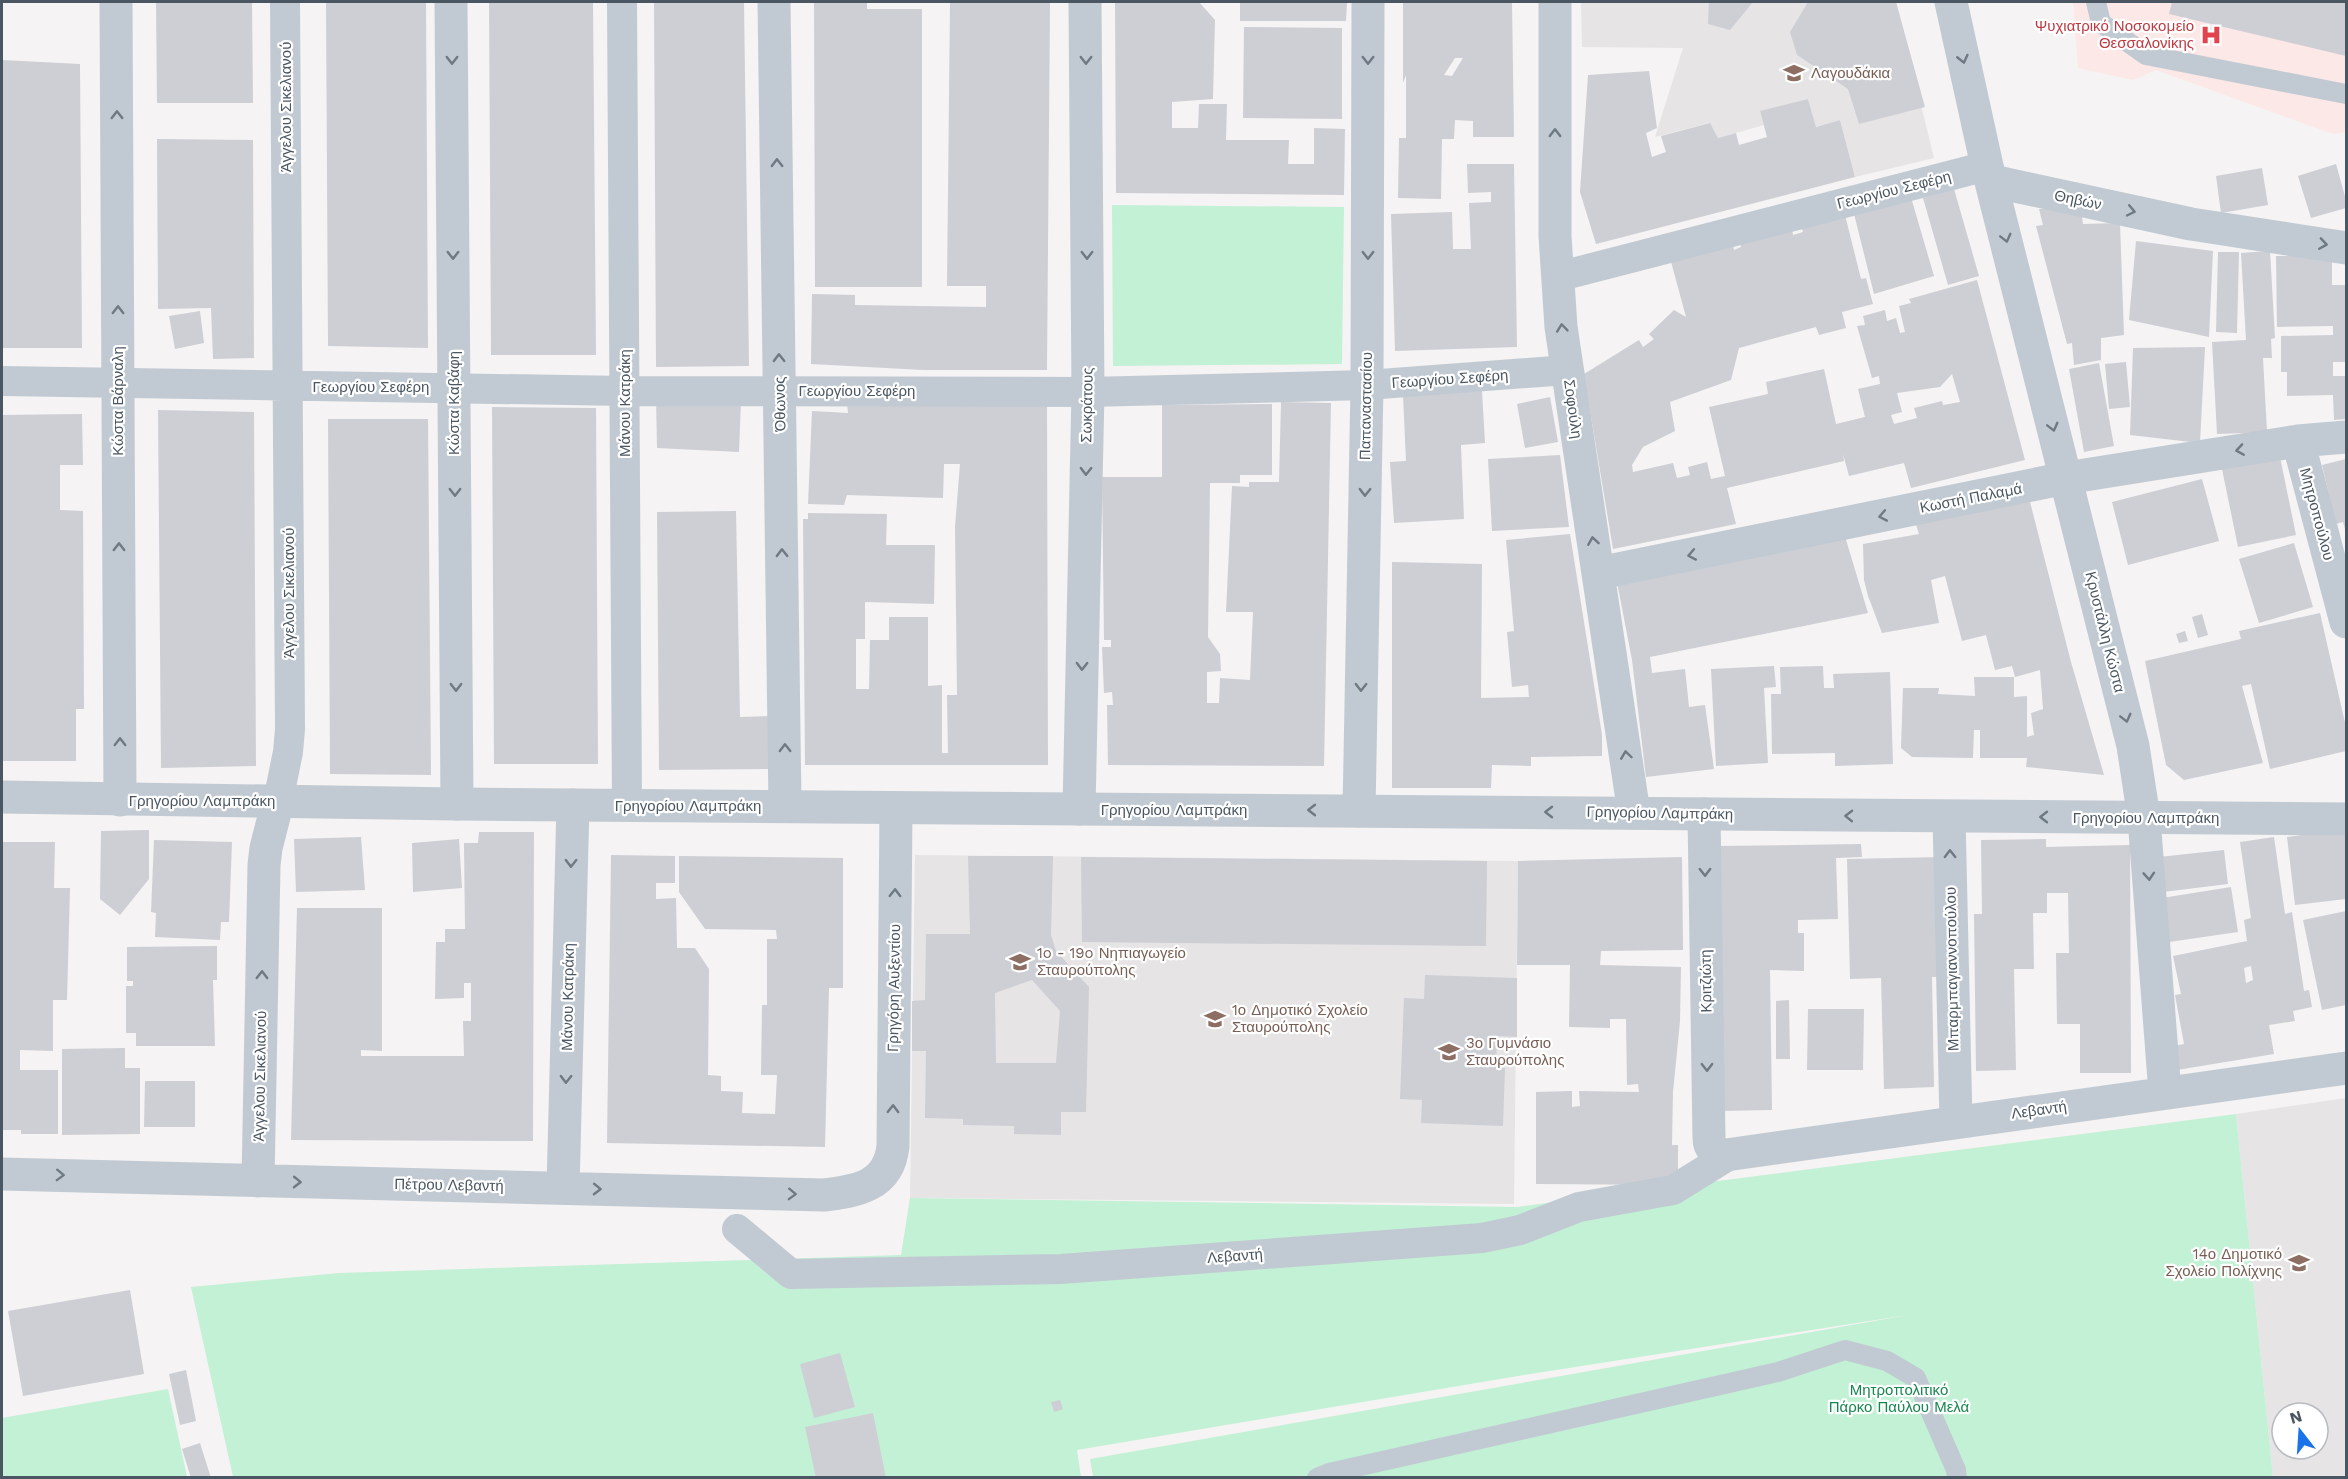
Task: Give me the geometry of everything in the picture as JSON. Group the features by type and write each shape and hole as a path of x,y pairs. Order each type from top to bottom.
{"street":[{"name":"Κώστα Βάρναλη","path":"116,2 120,800"},
{"name":"Άγγελου Σικελιανού","path":"258,1181 264,865 288,752 290,729 285,2"},
{"name":"Κώστα Καβάφη","path":"452,2 457,804"},
{"name":"Μάνου Κατράκη","path":"622,2 627,805"},
{"name":"Όθωνος","path":"774,2 785,806"},
{"name":"Σωκράτους","path":"1079,809 1088,392 1085,2"},
{"name":"Παπαναστασίου","path":"1359,811 1367,386 1368,2"},
{"name":"Σοφούλη","path":"1556,2 1557,278 1567,370 1634,813"},
{"path":"1951,2 1990,173"},
{"name":"Γεωργίου Σεφέρη","path":"1557,278 1990,173"},
{"name":"Θηβών","path":"1990,173 2191,224 2346,248"},
{"name":"Κρυστάλλη Κώστα","path":"1990,173 2133,746 2144,818 2165,1092"},
{"name":"Γεωργίου Σεφέρη","path":"2,381 625,391 1088,392 1367,386 1567,370"},
{"name":"Κωστή Παλαμά","path":"1599,573 2066,478 2298,441 2346,437"},
{"name":"Μητροπούλου","path":"2298,441 2346,622"},
{"name":"Γρηγορίου Λαμπράκη","path":"2,797 457,804 2346,819"},
{"name":"Μάνου Κατράκη","path":"564,1188 573,805"},
{"name":"Γρηγόρη Αυξεντίου","path":"887,1167 893,1146 896,808"},
{"name":"Κριτζιώτη","path":"1704,814 1708,1138 1721,1151"},
{"name":"Μπαρμπαγιαννοπούλου","path":"1949,817 1956,1122"},
{"name":"Λεβαντή","path":"737,1229 791,1274 1061,1269 1471,1239 1504,1234 1579,1207 1673,1190 1721,1151 1956,1122 2346,1068"},
{"name":"Πέτρου Λεβαντή","path":"2,1174 824,1195 853,1191 874,1184 887,1167"}],"lane":[{"path":"2096,2 2101,23 2146,55 2346,94"},
{"path":"1317,1478 1329,1473 1778,1372 1845,1350 1887,1361 1917,1378 1956,1470 1957,1478"}],"shaded area":[{"name":"Λαγουδάκια","path":"1581,2 1896,2 1934,158 1855,177 1840,120 1816,127 1808,99 1760,112 1764,125 1718,138 1709,123 1655,137 1683,48 1582,47"},
{"name":"Ψυχιατρικό Νοσοκομείο Θεσσαλονίκης","path":"2073,2 2346,2 2346,132 2333,134 2156,70 2133,80 2078,68"},
{"name":"1ο Δημοτικό Σχολείο Σταυρούπολης","path":"915,855 1518,861 1514,1204 910,1198"},
{"name":"14ο Δημοτικό Σχολείο Πολίχνης","path":"2346,1098 2346,1477 2273,1477 2271,1461 2330,1461 2330,1401 2270,1401 2270,1448 2236,1114"}],"green space":[{"path":"1112,205 1344,207 1342,364 1113,366"},
{"name":"Μητροπολιτικό Πάρκο Παύλου Μελά","path":"2236,1114 2273,1477 1093,1477 1090,1459 1908,1315 1524,1375 1077,1450 1081,1477 233,1477 191,1287 339,1273 901,1255 910,1198 1517,1207"},
{"path":"168,1389 187,1477 2,1477 2,1418"}],"building":[{"path":"156,2 252,2 253,103 157,103"},
{"path":"326,2 426,2 428,348 328,346"},
{"path":"489,2 593,2 596,355 491,355"},
{"path":"654,2 744,2 749,366 656,367"},
{"path":"814,2 867,2 867,9 922,9 922,287 815,287"},
{"path":"950,2 1050,2 1047,370 923,370 811,364 812,294 855,295 855,305 986,307 986,286 947,286"},
{"path":"1115,2 1199,2 1215,20 1213,99 1172,102 1172,128 1198,128 1199,104 1227,104 1226,140 1289,140 1288,164 1314,164 1314,128 1345,129 1344,195 1116,193"},
{"path":"1240,2 1347,2 1346,21 1240,21"},
{"path":"1403,2 1512,2 1514,137 1473,137 1473,121 1455,120 1454,139 1442,139 1441,199 1398,198 1399,138 1406,138 1406,75 1403,83","holes":["1455,58 1463,58 1452,76 1444,75"]},
{"path":"1709,2 1753,2 1730,30 1708,24"},
{"path":"1808,2 1896,2 1925,107 1859,124 1848,89 1797,55 1790,32"},
{"path":"2172,2 2346,2 2346,56 2169,14"},
{"path":"1244,27 1342,28 1342,119 1243,118"},
{"path":"2,60 80,64 82,348 2,348"},
{"path":"1649,71 1657,128 1646,133 1652,157 1666,152 1661,136 1710,123 1718,138 1736,133 1739,145 1767,137 1760,111 1808,99 1816,127 1840,120 1855,177 1596,244 1580,192 1588,75"},
{"path":"157,139 253,140 254,358 213,359 211,308 158,309"},
{"path":"1467,164 1514,164 1517,347 1395,351 1391,214 1452,212 1453,249 1471,249 1469,203 1491,202 1491,192 1468,193"},
{"path":"2336,164 2346,208 2311,218 2298,176"},
{"path":"2262,168 2268,205 2221,213 2216,176"},
{"path":"1954,189 1979,276 1948,285 1923,198"},
{"path":"1910,194 1934,276 1874,294 1853,210"},
{"path":"2039,209 2081,209 2083,224 2120,223 2124,335 2101,338 2101,360 2074,365 2072,343 2067,344 2036,226 2043,225"},
{"path":"1845,215 1861,279 1866,278 1873,304 1842,312 1846,328 1819,335 1816,327 1739,348 1731,380 1670,402 1675,431 1643,447 1632,465 1633,472 1673,463 1677,478 1690,475 1688,467 1707,462 1711,479 1725,476 1709,407 1768,394 1766,382 1824,369 1836,424 1865,417 1858,389 1880,384 1879,376 1872,378 1857,326 1865,325 1863,316 1885,310 1887,321 1896,318 1900,333 1905,332 1899,306 1911,303 1909,299 1977,280 2025,460 1911,488 1904,463 1849,476 1843,454 1844,461 1727,488 1736,524 1613,549 1584,374 1639,340 1643,347 1654,339 1649,334 1674,310 1686,317 1670,258 1732,241 1734,250 1741,247 1739,238 1791,224 1793,235 1803,232 1801,226","holes":["1952,374 1960,402 1943,405 1942,401 1914,408 1917,418 1894,424 1891,415 1902,412 1897,393 1940,387"]},
{"path":"2136,241 2213,251 2209,337 2129,320"},
{"path":"2270,251 2275,338 2271,339 2272,358 2263,358 2267,432 2217,434 2212,342 2246,340 2241,253"},
{"path":"2218,252 2239,252 2237,333 2216,332"},
{"path":"2276,256 2332,256 2332,285 2346,285 2346,362 2333,362 2333,376 2346,376 2346,419 2334,420 2333,395 2287,396 2287,372 2281,372 2281,336 2333,335 2333,326 2277,327"},
{"path":"200,311 204,343 175,349 169,316"},
{"path":"2205,347 2200,443 2130,435 2133,348"},
{"path":"2126,362 2130,407 2109,409 2105,364"},
{"path":"2099,363 2114,446 2084,452 2069,369"},
{"path":"1482,391 1485,443 1461,445 1464,519 1394,523 1390,462 1406,461 1403,395"},
{"path":"656,397 741,400 739,452 657,448"},
{"path":"1550,397 1558,442 1525,448 1517,404"},
{"path":"1281,402 1331,403 1324,766 1108,765 1107,705 1113,705 1112,692 1104,693 1102,647 1111,647 1111,640 1104,640 1102,477 1162,477 1162,405 1272,404 1272,475 1240,475 1240,483 1210,483 1208,637 1220,654 1221,671 1207,672 1207,703 1219,703 1220,678 1250,680 1253,612 1226,612 1232,486 1249,487 1249,482 1279,482"},
{"path":"847,403 1047,406 1048,765 805,765 803,519 808,519 808,513 887,514 886,545 935,545 934,604 865,602 865,639 856,639 856,689 869,689 870,640 889,640 889,617 928,617 928,686 942,685 942,753 948,753 947,695 957,695 955,527 960,464 944,464 943,498 847,495 844,505 808,504 812,411 848,413"},
{"path":"492,407 596,408 598,764 494,764"},
{"path":"158,410 254,412 256,766 161,768"},
{"path":"82,414 83,465 60,465 60,510 83,511 84,709 76,709 76,761 2,761 2,415"},
{"path":"328,419 428,419 431,775 330,774"},
{"path":"1560,455 1569,527 1492,531 1488,459"},
{"path":"2280,457 2296,535 2238,547 2222,469"},
{"path":"2346,459 2346,533 2343,522 2336,524 2322,465"},
{"path":"2202,479 2219,541 2128,565 2112,502"},
{"path":"2028,494 2071,662 2104,775 2026,767 2027,758 1980,758 1980,730 1974,730 1973,758 1912,757 1901,748 1903,688 1939,688 1938,694 1975,696 1974,677 2014,677 2014,697 2027,696 2027,737 2034,735 2031,713 2043,709 2040,670 2015,677 2012,666 1995,670 1986,635 1962,641 1945,576 1931,580 1939,623 1882,633 1864,580 1863,544 1919,534 1914,518"},
{"path":"736,511 740,717 773,716 773,769 659,770 657,512"},
{"path":"1844,533 1868,613 1650,657 1652,673 1685,669 1689,707 1705,705 1714,769 1646,777 1632,660 1616,577"},
{"path":"1570,534 1602,735 1602,756 1531,757 1531,766 1492,765 1491,788 1392,788 1392,562 1482,564 1481,698 1529,697 1528,685 1512,687 1507,632 1514,631 1506,540"},
{"path":"2294,543 2313,607 2259,623 2239,559"},
{"path":"2320,613 2346,727 2346,751 2270,769 2251,684 2242,686 2263,763 2184,780 2166,765 2145,661 2241,639 2239,631"},
{"path":"2202,614 2208,635 2198,638 2192,617"},
{"path":"2185,631 2188,641 2179,643 2176,634"},
{"path":"1774,666 1776,687 1764,688 1768,763 1716,766 1711,669"},
{"path":"1823,666 1824,688 1834,688 1833,674 1890,672 1893,764 1835,766 1835,753 1772,754 1771,694 1781,694 1780,667"},
{"path":"2346,829 2346,899 2295,905 2287,837"},
{"path":"149,830 149,879 120,915 100,899 101,831"},
{"path":"479,832 534,832 533,1141 291,1140 297,908 382,908 382,1051 361,1050 361,1056 464,1056 463,1021 471,1021 471,983 464,983 464,998 435,999 436,942 445,942 445,929 465,929 464,843 478,843"},
{"path":"361,837 365,890 296,892 294,839"},
{"path":"2274,837 2285,914 2292,912 2304,991 2309,990 2312,1007 2293,1011 2295,1021 2269,1025 2274,1054 2177,1070 2173,1046 2184,1044 2175,995 2181,994 2173,956 2247,941 2244,920 2251,918 2240,842","holes":["2251,966 2253,980 2246,983 2244,968"]},
{"path":"459,839 462,888 413,892 412,843"},
{"path":"2046,839 2046,847 2130,845 2131,1073 2080,1073 2080,1024 2057,1024 2056,953 2069,953 2068,893 2047,893 2047,913 2033,913 2034,969 2014,969 2016,1070 1976,1071 1974,914 1982,914 1981,840"},
{"path":"154,840 232,842 229,922 221,922 220,940 155,937 156,913 151,912"},
{"path":"2,842 55,842 54,888 70,888 67,1000 53,1000 53,1051 20,1050 20,1070 58,1070 58,1134 21,1134 21,1130 2,1130"},
{"path":"1861,844 1862,857 1836,858 1838,919 1798,920 1798,933 1804,933 1804,971 1770,970 1772,1110 1721,1111 1719,846"},
{"path":"2224,850 2228,884 2163,892 2159,857"},
{"path":"611,855 675,856 675,883 656,883 656,899 676,898 677,948 695,948 709,969 708,1075 721,1076 721,1091 743,1092 742,1113 775,1114 777,1075 761,1075 762,1005 767,1005 767,939 777,939 776,930 705,929 679,892 679,856 843,858 843,988 829,988 825,1147 607,1143"},
{"path":"968,856 1053,856 1051,935 1056,951 1089,987 1086,1112 1061,1112 1061,1135 1014,1134 1014,1126 963,1125 963,1119 925,1118 926,1051 912,1051 912,1001 925,1000 926,934 970,934","holes":["1032,980 1060,1011 1056,1063 996,1063 995,993"]},
{"path":"1081,857 1487,861 1486,946 1082,942"},
{"path":"1682,857 1683,950 1601,951 1600,965 1681,967 1672,1145 1678,1145 1678,1185 1536,1184 1536,1092 1572,1091 1572,1107 1580,1106 1579,1091 1639,1092 1638,1084 1627,1085 1626,1019 1610,1019 1610,1028 1569,1027 1570,965 1517,965 1518,861"},
{"path":"1942,857 1945,977 1932,977 1934,1087 1884,1089 1881,978 1850,979 1847,859"},
{"path":"2231,887 2238,932 2169,942 2162,898"},
{"path":"2346,911 2346,1005 2322,1010 2303,920"},
{"path":"217,946 217,980 213,980 215,1046 136,1046 136,1033 126,1033 126,986 133,986 133,981 127,981 127,947"},
{"name":"3ο Γυμνάσιο Σταυρούπολης","path":"1425,975 1517,978 1517,1037 1497,1036 1496,1067 1505,1068 1503,1126 1421,1123 1422,1100 1400,1099 1404,998 1424,999"},
{"path":"1789,1000 1790,1059 1776,1059 1776,1001"},
{"path":"1808,1009 1864,1009 1863,1070 1807,1070"},
{"path":"125,1048 125,1068 140,1068 140,1134 62,1135 62,1049"},
{"path":"145,1081 195,1081 195,1127 144,1127"},
{"path":"130,1290 144,1374 23,1396 8,1311"},
{"path":"840,1353 855,1407 814,1418 800,1364"},
{"path":"186,1370 196,1421 180,1425 169,1374"},
{"path":"1060,1400 1063,1409 1054,1412 1051,1402"},
{"path":"873,1413 886,1478 816,1478 805,1427"},
{"path":"200,1443 211,1478 191,1478 182,1449"}],"place":[{"name":"Ψυχιατρικό Νοσοκομείο Θεσσαλονίκης","path":"2211,35"},
{"name":"Λαγουδάκια","path":"1794,73"},
{"name":"1o - 19o Νηπιαγωγείο Σταυρούπολης","path":"1020,962"},
{"name":"1ο Δημοτικό Σχολείο Σταυρούπολης","path":"1215,1019"},
{"name":"3ο Γυμνάσιο Σταυρούπολης","path":"1449,1052"},
{"name":"14ο Δημοτικό Σχολείο Πολίχνης","path":"2299,1263"}]}
